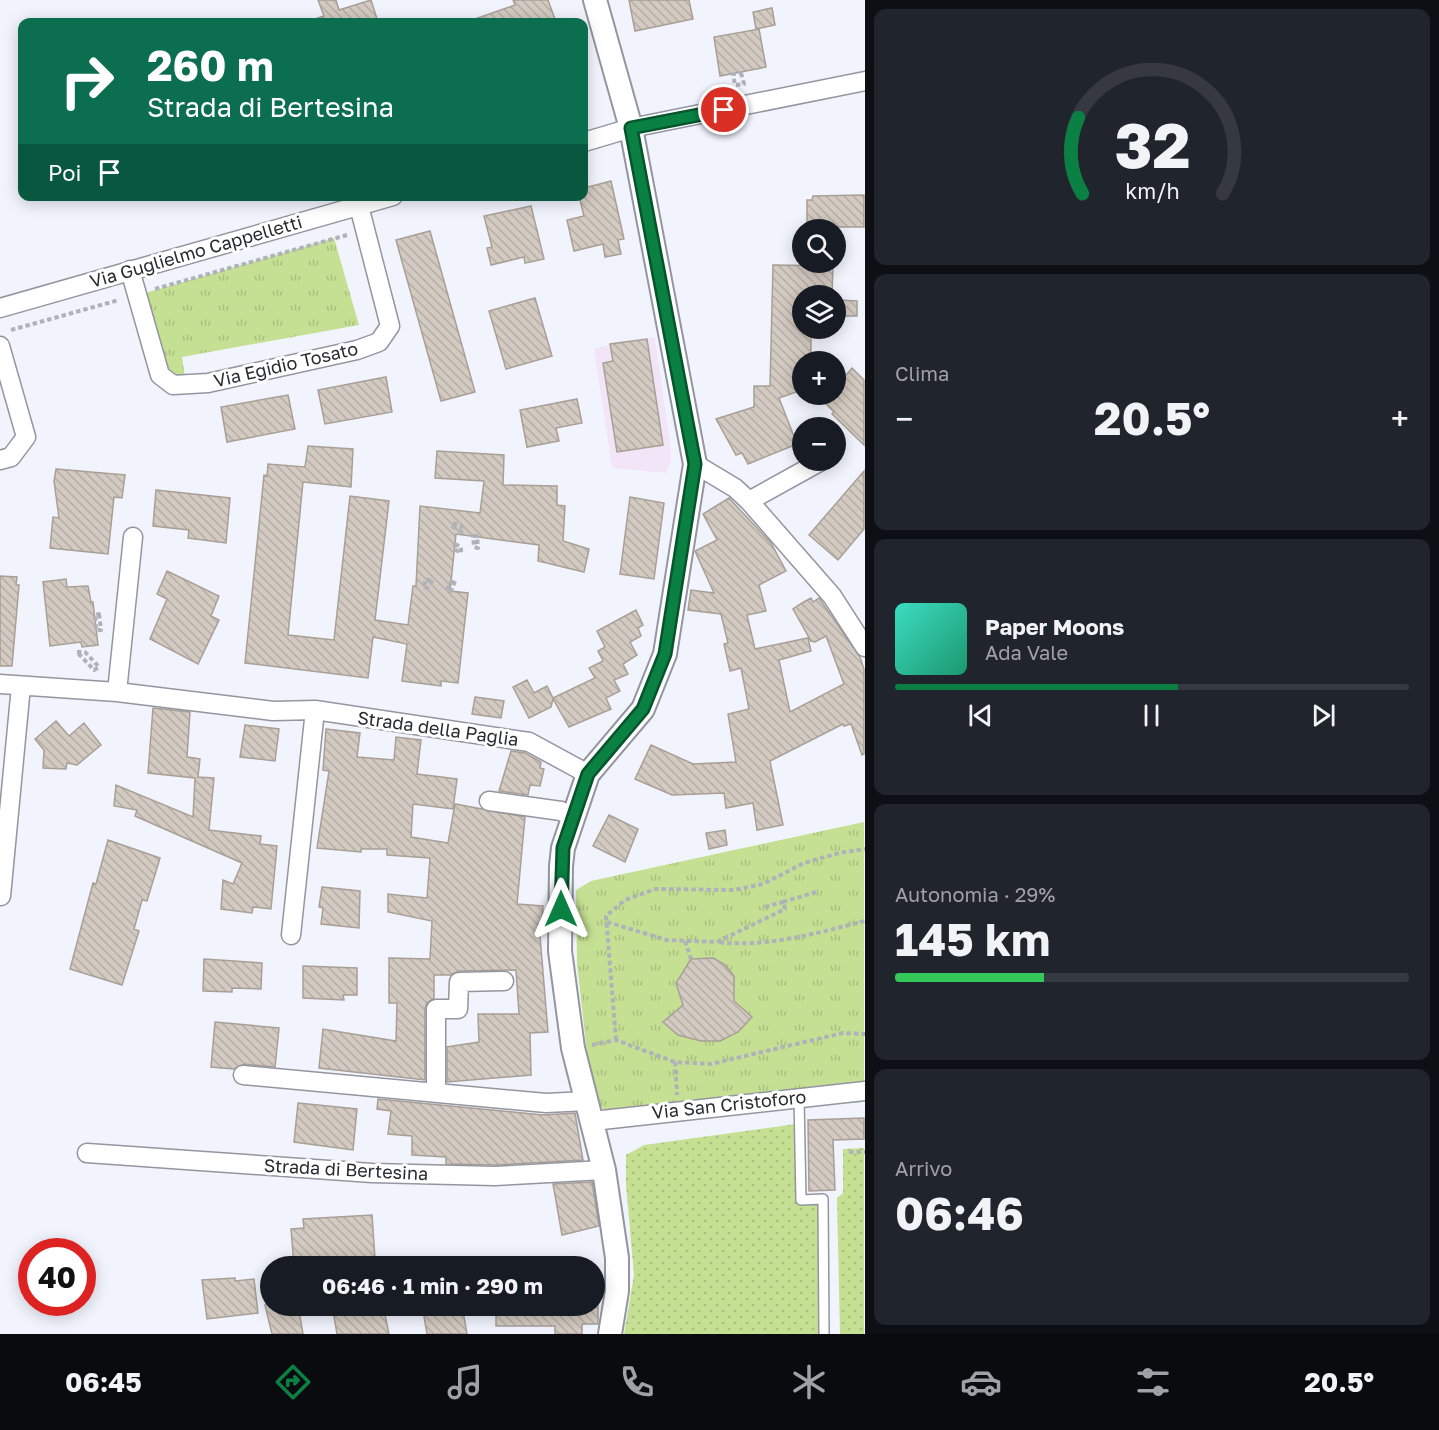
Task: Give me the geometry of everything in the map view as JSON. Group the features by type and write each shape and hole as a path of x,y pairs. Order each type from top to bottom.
{"street":[{"path":"595,0 631,128 695,464 665,654 643,709 588,774 573,817 561,866 560,951 573,1048 604,1170 617,1258 617,1291 610,1334"},
{"path":"588,141 631,128 864,81"},
{"name":"Via Guglielmo Cappelletti","path":"0,308 376,201"},
{"name":"Via Egidio Tosato","path":"130,270 160,375 173,385 208,383 357,350 379,342 390,326 359,206"},
{"path":"0,346 26,437 10,457 0,460"},
{"path":"695,464 735,488 749,501 832,596 863,641"},
{"path":"749,501 803,471"},
{"path":"117,692 133,537"},
{"name":"Strada della Paglia","path":"0,684 117,692 273,711 315,710 530,742 588,774"},
{"path":"1,896 21,686"},
{"path":"291,935 315,710"},
{"path":"489,801 561,811 573,817"},
{"path":"436,1093 436,1009 458,1009 459,982 504,981"},
{"path":"243,1075 546,1103 590,1111"},
{"name":"Via San Cristoforo","path":"590,1111 678,1110 864,1091"},
{"name":"Strada di Bertesina","path":"87,1153 372,1173 495,1176 604,1170"}],"lane":[{"path":"799,1098 801,1200 823,1199 824,1334"}],"path":[{"path":"0,333 365,230"},
{"path":"77,652 85,652 92,660 99,667 94,670 77,652"},
{"path":"864,849 838,853 804,863 763,884 734,890 656,890 625,900 606,916 616,1040 675,1062 711,1064 843,1033 864,1034"},
{"path":"765,907 816,892"},
{"path":"717,942 785,909 783,902"},
{"path":"607,922 667,940 733,944 802,937 864,921"},
{"path":"686,941 691,959"},
{"path":"675,1062 678,1110"},
{"path":"849,1152 864,1152"}],"shaded area":[{"path":"655,337 671,460 666,473 612,468 594,348"}],"green space":[{"path":"334,238 359,325 182,357 185,377 167,372 145,293"},
{"path":"864,822 864,1102 612,1121 597,1101 587,1053 577,964 576,890 591,881"},
{"path":"796,1124 799,1194 819,1206 822,1334 624,1334 634,1275 626,1185 626,1155 644,1145"},
{"path":"864,1148 864,1334 840,1334 837,1198 843,1193 843,1149"}],"building":[{"path":"318,0 336,0 339,10 371,0 377,18 318,18 324,16"},
{"path":"513,0 548,0 555,18 478,18 515,5"},
{"path":"629,0 689,0 693,19 635,31"},
{"path":"772,8 775,25 756,29 753,12"},
{"path":"759,29 766,67 720,76 714,37"},
{"path":"611,181 624,239 618,240 621,254 605,257 603,244 574,251 567,220 584,216 580,201 588,201 588,187"},
{"path":"864,195 864,227 846,227 846,219 807,219 807,200 812,200 813,196"},
{"path":"531,206 544,259 525,263 524,257 491,265 487,248 492,247 484,216"},
{"path":"430,231 475,392 441,401 396,240"},
{"path":"773,265 792,265 792,273 833,273 832,285 792,285 792,339 811,339 811,351 792,351 792,393 779,398 792,431 792,446 748,464 742,453 736,455 716,419 754,407 754,386 770,386"},
{"path":"535,298 552,356 506,369 489,311"},
{"path":"846,300 857,301 857,316 846,316"},
{"path":"647,339 663,445 617,452 603,363 613,361 610,344"},
{"path":"852,368 864,380 864,445 846,428 846,417 835,417 832,414 834,412 827,405 846,405 846,375"},
{"path":"386,377 392,412 325,424 318,390"},
{"path":"288,395 295,429 227,442 221,407"},
{"path":"577,399 582,423 556,428 559,441 527,447 520,410"},
{"path":"308,446 353,449 351,487 303,482 288,635 334,640 350,496 389,501 375,620 408,625 413,586 416,586 420,506 480,513 484,481 435,478 437,451 504,455 503,485 557,486 557,505 565,506 563,541 589,549 584,572 538,561 539,545 456,534 450,591 468,593 458,683 441,681 441,686 402,681 407,644 373,637 368,678 245,663 264,475 267,476 268,464 305,467"},
{"path":"56,469 125,475 122,498 114,497 108,554 50,548 53,517 59,518 54,481"},
{"path":"864,471 864,529 838,560 809,535"},
{"path":"156,490 230,498 226,543 188,538 189,530 153,526"},
{"path":"630,497 664,503 654,579 620,574"},
{"path":"729,498 771,543 786,571 759,585 766,611 747,615 755,649 808,638 811,651 779,660 790,712 844,684 826,636 815,642 811,641 793,609 802,603 811,598 813,602 819,598 860,657 864,669 864,754 862,755 851,724 844,726 843,724 770,761 783,825 757,830 753,803 726,808 724,793 672,795 635,779 651,745 693,764 736,762 728,714 749,709 741,668 730,671 724,644 728,643 721,614 688,610 691,590 714,593 695,551 717,540 703,514"},
{"path":"167,571 219,596 211,616 219,620 198,664 150,639 167,599 157,594"},
{"path":"0,576 17,577 16,585 19,585 12,666 0,666"},
{"path":"66,579 67,587 88,586 91,602 93,602 98,645 82,647 81,642 50,646 43,582"},
{"path":"636,610 643,625 638,628 641,636 630,642 637,655 623,664 628,674 614,680 620,691 606,698 611,709 569,727 553,699 551,707 529,718 513,687 527,680 534,693 547,686 553,698 595,678 589,668 603,661 598,651 605,647 597,631"},
{"path":"475,697 504,701 501,718 472,714"},
{"path":"153,708 190,712 187,757 200,759 198,777 214,778 209,830 261,836 260,844 277,846 271,909 253,907 252,913 221,909 223,880 233,884 242,863 135,816 137,810 114,806 116,785 193,817 195,778 148,773"},
{"path":"56,721 69,736 84,723 101,745 77,765 67,763 66,769 43,768 44,750 35,739"},
{"path":"245,725 279,729 275,761 240,757"},
{"path":"326,729 360,733 357,757 394,760 396,737 421,740 417,774 457,779 453,809 413,804 411,837 448,843 455,804 525,817 517,904 543,906 542,924 539,924 548,1032 530,1033 531,1075 447,1082 447,1047 479,1042 478,1014 519,1014 516,970 459,971 451,975 434,975 434,998 427,1003 425,1009 425,1080 319,1068 323,1029 396,1041 397,1003 389,1003 389,958 430,959 432,921 388,912 388,894 427,898 430,858 387,855 387,849 361,849 361,852 317,848 329,771 323,770"},
{"path":"511,751 525,753 541,762 540,768 544,769 540,786 530,785 528,795 499,791"},
{"path":"609,815 638,829 625,862 593,846"},
{"path":"725,830 727,845 709,849 706,833"},
{"path":"108,840 160,858 147,901 142,900 134,929 139,931 122,985 70,969 93,883 96,884"},
{"path":"322,887 360,891 359,928 321,924 323,908 319,907"},
{"path":"713,958 724,964 734,976 734,1001 752,1017 738,1032 720,1041 701,1041 678,1035 663,1022 683,1005 676,983 691,959"},
{"path":"204,959 262,963 261,989 232,988 232,992 203,991"},
{"path":"303,966 357,968 357,995 343,995 344,1000 303,998"},
{"path":"215,1022 279,1028 275,1067 244,1064 234,1069 211,1067"},
{"path":"378,1099 543,1115 575,1113 583,1160 495,1165 446,1164 446,1157 412,1155 412,1136 388,1134 391,1111 377,1109"},
{"path":"298,1103 357,1109 353,1150 294,1142"},
{"path":"864,1118 864,1139 833,1140 835,1190 809,1191 808,1120"},
{"path":"592,1182 599,1226 562,1235 553,1184"},
{"path":"372,1215 375,1256 293,1256 291,1229 304,1228 303,1219"},
{"path":"235,1278 235,1281 254,1279 258,1313 207,1319 202,1280"},
{"path":"268,1316 300,1316 303,1334 272,1334"},
{"path":"334,1316 385,1316 389,1334 337,1334"},
{"path":"424,1316 464,1316 467,1334 427,1334"},
{"path":"496,1316 598,1316 598,1324 582,1324 582,1334 555,1334 555,1326 496,1326"}],"route":[{"path":"561,909 563,848 588,774 643,709 665,654 695,464 631,128 724,110"}]}
